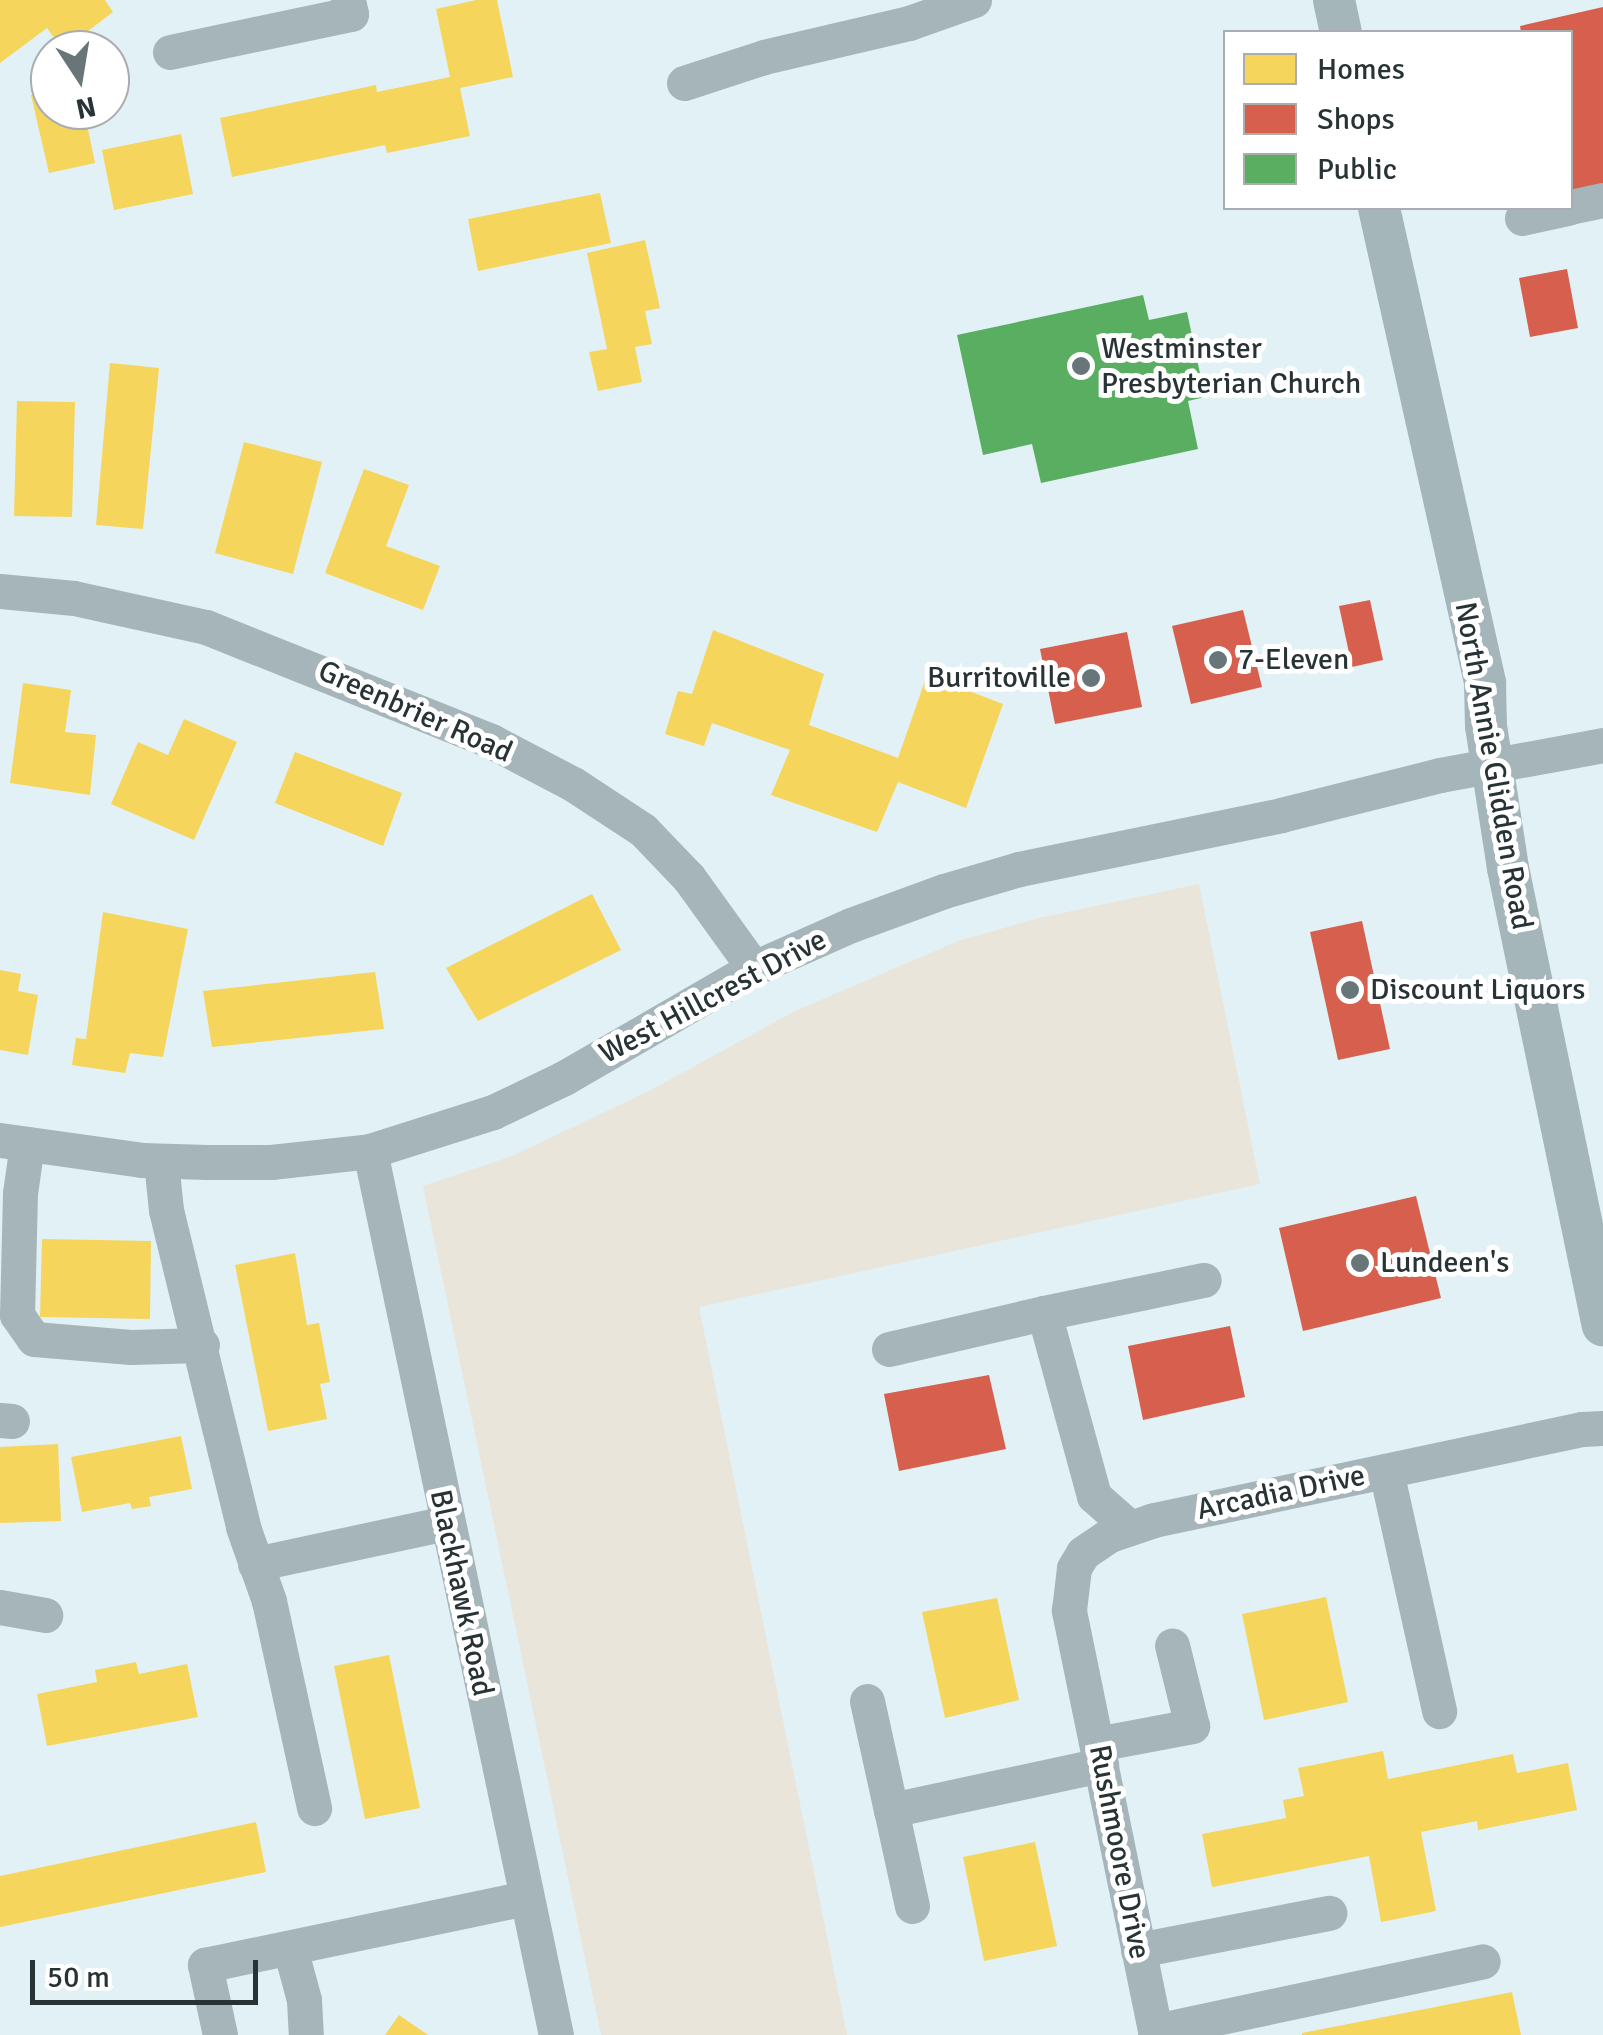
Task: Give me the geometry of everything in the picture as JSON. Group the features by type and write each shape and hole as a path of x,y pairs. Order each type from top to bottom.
{"main road":[{"path":"1334,0 1341,30"},
{"name":"North Annie Glidden Road","path":"1379,210 1485,683 1491,766 1508,868 1603,1325"}],"street":[{"path":"170,52 351,14 348,0"},
{"path":"684,83 764,57 909,22 974,0"},
{"path":"1573,206 1603,200"},
{"path":"1522,218 1556,210"},
{"name":"Greenbrier Road","path":"0,590 122,606 206,626 492,741 574,784 643,830 689,878 754,968"},
{"name":"West Hillcrest Drive","path":"14,1142 160,1161 272,1162 370,1150 493,1112 564,1078 754,968 851,925 1019,869 1603,745"},
{"path":"14,1142 20,1193 17,1315 34,1339 132,1347 202,1345"},
{"name":"Blackhawk Road","path":"370,1150 556,2035"},
{"path":"160,1161 166,1210 255,1564 269,1601 314,1808"},
{"path":"889,1349 1204,1280"},
{"path":"1044,1314 1094,1496 1129,1527"},
{"name":"Arcadia Drive","path":"1082,1668 1069,1610 1074,1568 1083,1553 1129,1527 1386,1470 1603,1428"},
{"path":"1386,1470 1439,1711"},
{"path":"255,1564 447,1523"},
{"path":"0,1608 45,1615"},
{"path":"890,1810 1192,1726 1172,1645"},
{"name":"Rushmoore Drive","path":"1082,1668 1156,2033"},
{"path":"867,1701 912,1906"},
{"path":"220,2035 205,1965 525,1898"},
{"path":"1138,1950 1328,1914"},
{"path":"290,1948 304,2000 306,2035"},
{"path":"1156,2033 1483,1961"}],"shaded area":[{"path":"1199,884 1260,1184 699,1307 847,2035 601,2035 423,1186 512,1156 651,1090 795,1011 958,941 1039,918"}],"building: Homes":[{"path":"0,0 105,0 113,12 89,30 30,30 30,41 0,63"},
{"path":"476,0 497,0 513,77 460,88 470,136 387,153 385,145 232,177 220,118 376,85 377,92 450,77 436,9"},
{"path":"39,130 88,130 95,163 49,173"},
{"path":"181,134 193,194 114,210 102,150"},
{"path":"600,193 611,243 478,271 468,219"},
{"path":"645,240 660,308 645,311 652,344 635,347 642,382 598,391 589,352 607,349 587,253"},
{"path":"110,363 159,368 143,529 96,525"},
{"path":"17,401 75,402 72,517 14,516"},
{"path":"244,442 322,462 293,574 215,553"},
{"path":"364,469 409,485 386,546 440,566 423,610 325,573"},
{"path":"713,630 824,674 809,725 898,758 927,675 1003,704 966,808 898,782 877,832 771,795 790,750 712,723 704,746 665,734 678,691 692,694"},
{"path":"23,683 71,690 65,732 96,735 90,795 10,783"},
{"path":"184,719 237,742 194,840 111,804 138,742 168,755"},
{"path":"295,752 402,793 383,846 275,803"},
{"path":"592,894 621,950 478,1021 446,968"},
{"path":"103,912 188,929 163,1057 130,1053 125,1073 72,1065 76,1038 86,1039"},
{"path":"0,970 21,974 18,991 38,995 28,1055 0,1050"},
{"path":"375,972 384,1029 212,1047 203,991"},
{"path":"42,1239 151,1241 150,1319 40,1317"},
{"path":"295,1253 307,1325 319,1323 330,1382 320,1384 327,1419 268,1431 235,1265"},
{"path":"181,1436 192,1489 149,1497 151,1506 132,1509 130,1503 82,1512 71,1457"},
{"path":"58,1444 61,1521 0,1523 0,1447"},
{"path":"1326,1597 1348,1702 1264,1720 1242,1614"},
{"path":"997,1598 1019,1700 945,1718 922,1612"},
{"path":"389,1655 420,1808 365,1819 334,1666"},
{"path":"136,1662 139,1674 187,1664 198,1717 47,1746 37,1694 97,1682 95,1670"},
{"path":"1383,1751 1388,1779 1513,1754 1517,1773 1568,1763 1577,1810 1478,1830 1477,1821 1421,1832 1436,1911 1381,1922 1369,1856 1212,1887 1202,1834 1286,1818 1283,1800 1304,1796 1298,1768"},
{"path":"256,1822 266,1872 0,1927 0,1876"},
{"path":"1035,1842 1057,1946 984,1961 963,1857"},
{"path":"1512,1992 1521,2035 1302,2035 1302,2033"},
{"path":"399,2015 428,2035 385,2035"}],"building: Shops":[{"path":"1603,7 1603,184 1573,190 1573,30 1521,30 1520,26"},
{"path":"1567,269 1578,328 1530,337 1519,278"},
{"name":"7-Eleven","path":"1370,600 1383,660 1352,667 1339,606"},
{"name":"7-Eleven","path":"1243,610 1262,687 1191,704 1172,626"},
{"name":"Burritoville","path":"1127,632 1142,707 1055,724 1040,649"},
{"name":"Discount Liquors","path":"1362,921 1390,1049 1338,1060 1310,932"},
{"name":"Lundeen's","path":"1416,1196 1441,1298 1303,1331 1279,1228"},
{"path":"1230,1326 1245,1397 1143,1420 1128,1346"},
{"path":"989,1375 1006,1449 899,1471 884,1394"}],"building: Public":[{"name":"Westminster Presbyterian Church","path":"1143,295 1149,320 1187,312 1205,397 1188,401 1198,449 1041,483 1032,444 983,455 957,335"}],"place":[{"name":"Westminster Presbyterian Church","path":"1081,366"},
{"name":"7-Eleven","path":"1218,660"},
{"name":"Burritoville","path":"1091,678"},
{"name":"Discount Liquors","path":"1350,990"},
{"name":"Lundeen's","path":"1360,1263"}]}
